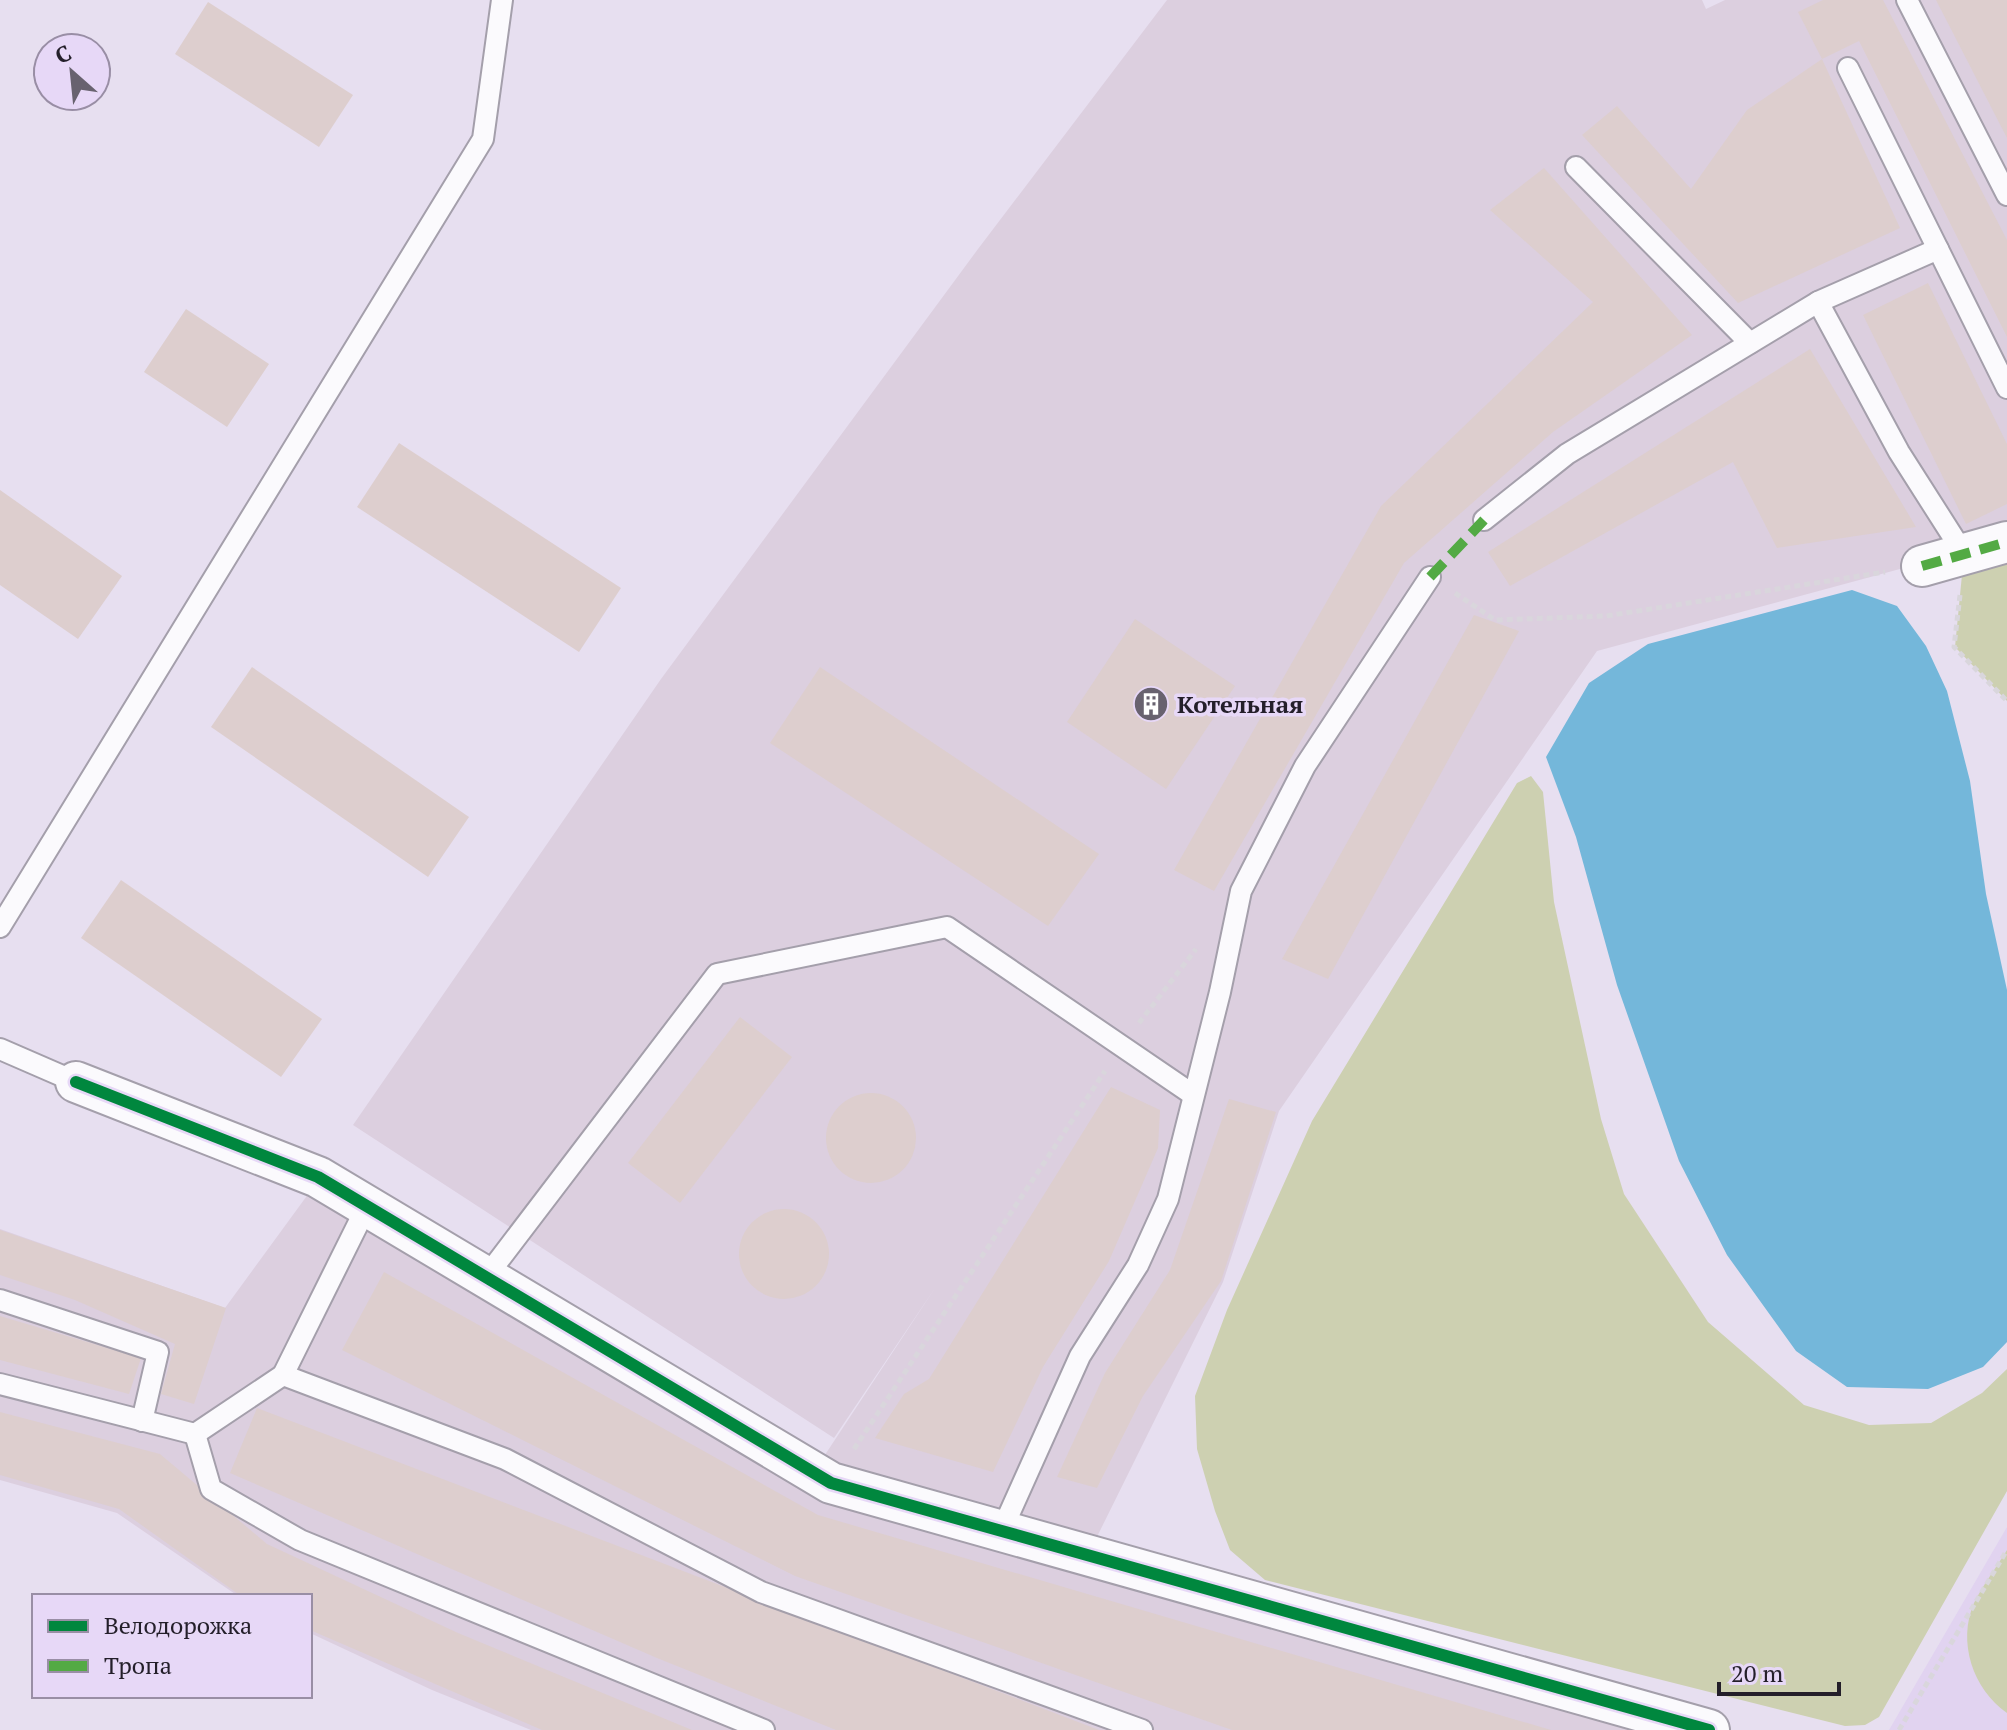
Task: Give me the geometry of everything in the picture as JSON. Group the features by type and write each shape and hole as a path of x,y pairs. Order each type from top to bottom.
{"street":[{"path":"1922,566 2007,542"},
{"path":"76,1082 318,1177 831,1483 1709,1730"}],"lane":[{"path":"0,927 483,139 502,0"},
{"path":"1907,0 2007,195"},
{"path":"1848,68 2007,388"},
{"path":"1576,167 1750,343"},
{"path":"1484,520 1567,454 1818,302 1938,249"},
{"path":"1818,302 1899,452 1964,554"},
{"path":"1001,1532 1080,1356 1138,1265 1168,1199 1220,992 1241,891 1305,766 1430,577"},
{"path":"486,1277 717,974 947,927 1192,1094"},
{"path":"0,1049 76,1082"},
{"path":"0,1384 195,1434 283,1375 367,1206"},
{"path":"0,1300 158,1352 142,1421"},
{"path":"283,1375 505,1459 761,1592 1142,1730"},
{"path":"195,1434 211,1489 300,1540 764,1730"}],"path":[{"path":"1964,554 1954,647 2007,701"},
{"path":"1430,577 1495,620 1606,616 1922,566"},
{"path":"831,1483 1122,1045 1204,938"},
{"path":"1899,1730 2007,1550"}],"shaded area":[{"path":"1167,0 1702,0 1706,9 1725,0 2007,0 2007,540 1597,651 1279,1111 1223,1282 1087,1557 1693,1730 531,1730 432,1690 312,1634 312,1594 235,1594 117,1513 0,1480 0,1229 225,1308 317,1182 813,1473 935,1288 834,1438 353,1125 661,679 978,249"},
{"path":"2007,1527 2007,1730 1889,1730"}],"green space":[{"path":"2007,542 2007,701 1955,647 1964,554"},
{"path":"1531,776 1543,792 1554,902 1601,1119 1624,1194 1708,1322 1804,1405 1869,1425 1931,1423 1982,1393 2007,1369 2007,1491 1879,1717 1865,1725 1845,1726 1265,1580 1230,1550 1215,1511 1197,1449 1195,1396 1227,1310 1312,1121 1517,783"},
{"path":"2007,1550 2007,1713 1995,1703 1977,1678 1971,1664 1967,1633 1974,1603"}],"water":[{"path":"1852,590 1897,606 1926,646 1947,691 1970,781 1986,894 2007,990 2007,1342 1983,1367 1928,1389 1847,1387 1796,1351 1727,1255 1679,1161 1617,985 1576,837 1546,757 1589,683 1648,644"}],"building":[{"path":"1823,0 1883,0 2007,240 2007,337 1859,41 1822,59 1798,12"},
{"path":"1936,0 2007,0 2007,138"},
{"path":"208,2 353,95 319,147 175,54"},
{"path":"1822,59 1900,228 1738,303 1582,135 1617,106 1691,189 1747,110"},
{"path":"1544,168 1692,335 1553,432 1404,563 1214,891 1174,870 1381,506 1593,302 1490,210"},
{"path":"1928,283 2007,444 2007,504 1966,524 1863,315"},
{"path":"186,309 269,364 227,427 144,372"},
{"path":"1810,349 1916,527 1777,548 1733,462 1510,586 1488,552"},
{"path":"399,443 621,588 579,652 357,507"},
{"path":"0,490 122,576 78,639 0,585"},
{"path":"1474,615 1519,631 1328,979 1282,959"},
{"name":"Котельная","path":"1135,619 1235,686 1166,789 1067,722"},
{"path":"252,667 469,817 428,877 211,727"},
{"path":"820,667 1099,854 1048,926 770,743"},
{"path":"121,880 322,1019 281,1077 81,938"},
{"path":"740,1017 792,1057 680,1203 628,1163"},
{"path":"1111,1087 1160,1110 1158,1148 1109,1261 1043,1367 993,1472 875,1438 904,1394 929,1379"},
{"path":"871,1093 888,1096 903,1106 913,1121 916,1138 913,1155 903,1170 888,1180 871,1183 854,1180 839,1170 829,1155 826,1138 829,1121 839,1106 854,1096"},
{"path":"1229,1099 1276,1112 1221,1281 1143,1396 1097,1488 1057,1477 1105,1373 1170,1270"},
{"path":"784,1209 801,1212 816,1222 826,1237 829,1254 826,1271 816,1286 801,1296 784,1299 767,1296 752,1286 742,1271 739,1254 742,1237 752,1222 767,1212"},
{"path":"0,1230 226,1308 194,1404 161,1394 175,1344 75,1300 0,1275"},
{"path":"384,1272 818,1515 1551,1730 1232,1730 795,1576 342,1350"},
{"path":"0,1316 141,1358 129,1394 0,1360"},
{"path":"257,1408 1099,1730 836,1730 657,1658 230,1473"},
{"path":"0,1412 160,1454 267,1544 458,1633 692,1730 542,1730 312,1631 312,1594 238,1594 119,1509 0,1475"}],"marked path":[{"path":"1430,577 1484,520"},
{"path":"1922,566 2007,542"}],"cycle path":[{"path":"76,1082 318,1177 831,1483 1709,1730"}],"place":[{"name":"Котельная","path":"1151,704"}]}
